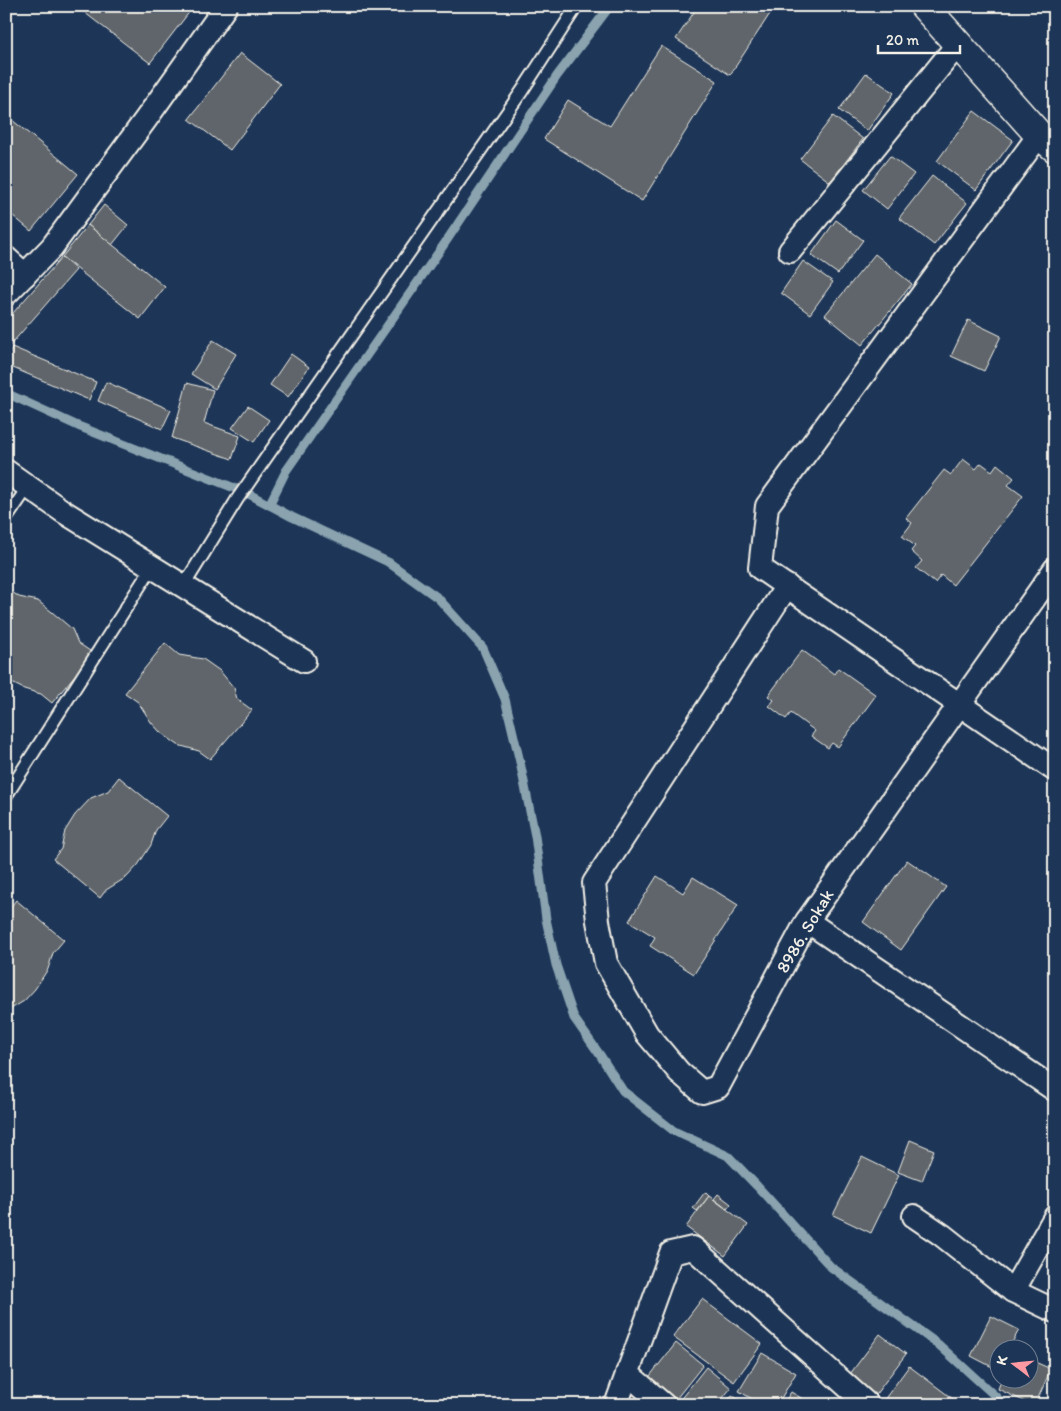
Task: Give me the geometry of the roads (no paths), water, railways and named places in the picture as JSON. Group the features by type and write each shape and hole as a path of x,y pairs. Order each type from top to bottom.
{"main road":[{"path":"924,6 1047,142"}],"street":[{"path":"6,294 52,247 226,6"},
{"path":"790,250 958,44"},
{"path":"1047,142 766,506 760,568 1055,770"},
{"path":"6,258 25,275"},
{"path":"6,471 64,512 304,661"},
{"name":"8986. Sokak","path":"786,586 594,883 598,921 606,963 647,1034 679,1072 702,1092 718,1087 807,921 1055,568"},
{"path":"807,921 1055,1090"},
{"path":"914,1216 942,1235 1013,1291 1055,1311"},
{"path":"1013,1291 1055,1217"},
{"path":"616,1405 671,1253 694,1248 868,1405"},
{"path":"627,1373 664,1405"}],"lane":[{"path":"183,586 238,498 522,92 577,6"},
{"path":"6,519 28,487"},
{"path":"6,796 152,567"}],"waterway":[{"path":"269,505 286,471 445,243 557,76 610,6"},
{"path":"6,393 78,426 247,493 292,517 388,562 438,598 483,648 505,699 535,836 546,919 556,965 574,1018 623,1091 674,1131 728,1156 831,1267 939,1345 1005,1405"}]}
